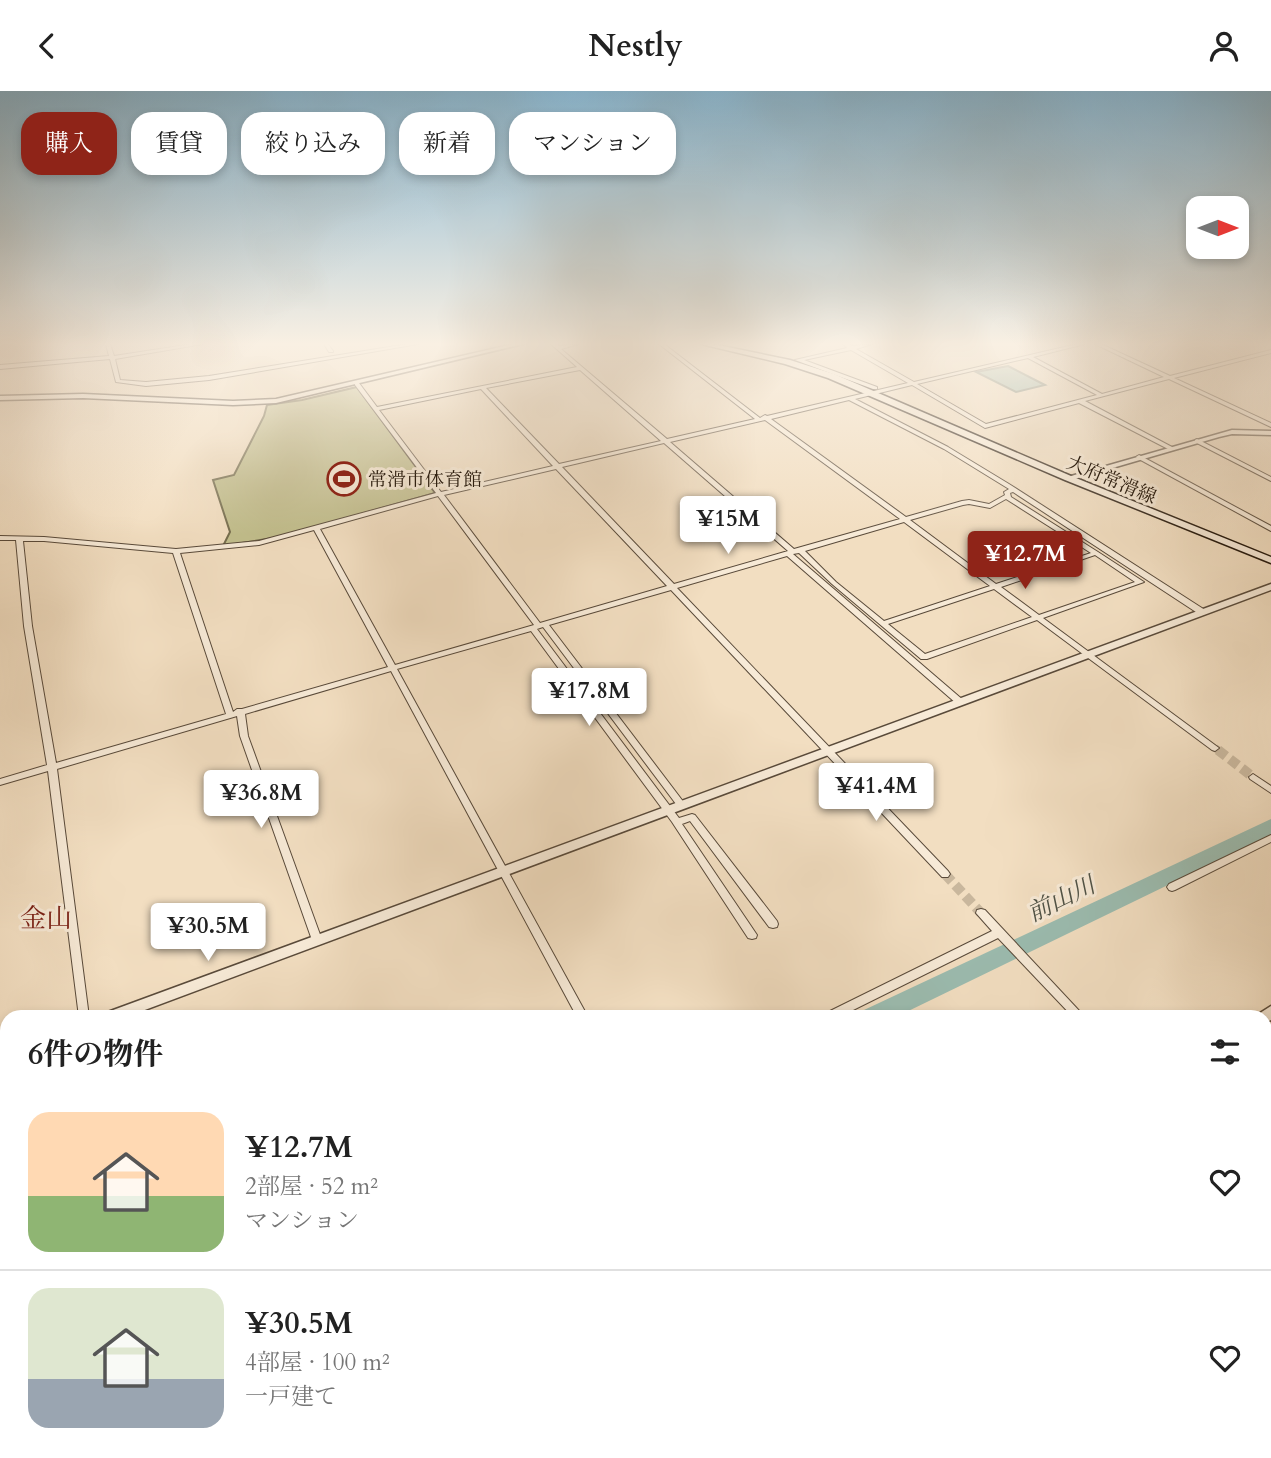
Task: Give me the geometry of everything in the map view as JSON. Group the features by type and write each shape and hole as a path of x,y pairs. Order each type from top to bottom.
{"main road":[{"name":"大府常滑線","path":"911,408 1068,478 1271,561"}],"street":[{"path":"382,408 376,409 538,625 677,822 752,935"},
{"path":"502,408 945,874"},
{"path":"627,408 794,552 960,702"},
{"path":"748,408 1215,748"},
{"path":"0,538 176,551 246,545 317,529 440,494 807,408"},
{"path":"868,408 946,448 1202,612"},
{"path":"954,408 985,426 1054,408"},
{"path":"1093,408 1170,448"},
{"path":"1234,408 1271,425"},
{"path":"1068,478 1232,432 1271,433"},
{"path":"1197,441 1271,479"},
{"path":"1139,457 1271,529"},
{"path":"1007,497 1007,492 1013,489"},
{"path":"794,552 924,657 1140,582 1007,497"},
{"path":"0,782 905,520 969,502 990,506 1007,497"},
{"path":"317,529 579,1010"},
{"path":"19,538 28,626 52,767 84,1010"},
{"path":"176,551 317,940"},
{"path":"884,623 1096,553"},
{"path":"129,1010 1271,587"},
{"path":"538,625 682,806"},
{"path":"1253,777 1271,790"},
{"path":"677,822 692,817 773,924"},
{"path":"1172,887 1271,838"},
{"path":"981,913 1074,1010"},
{"path":"843,1010 1003,934"}],"shaded area":[{"path":"266,408 372,408 435,493 279,537 223,546 230,532 213,480 234,475"}],"waterway":[{"name":"前山川","path":"887,1010 1271,826"}],"tunnel":[{"path":"1218,750 1253,777"},
{"path":"945,874 981,913"}],"place":[{"name":"常滑市体育館","path":"344,479"}],"district":[{"name":"金山","path":"46,918"}]}
